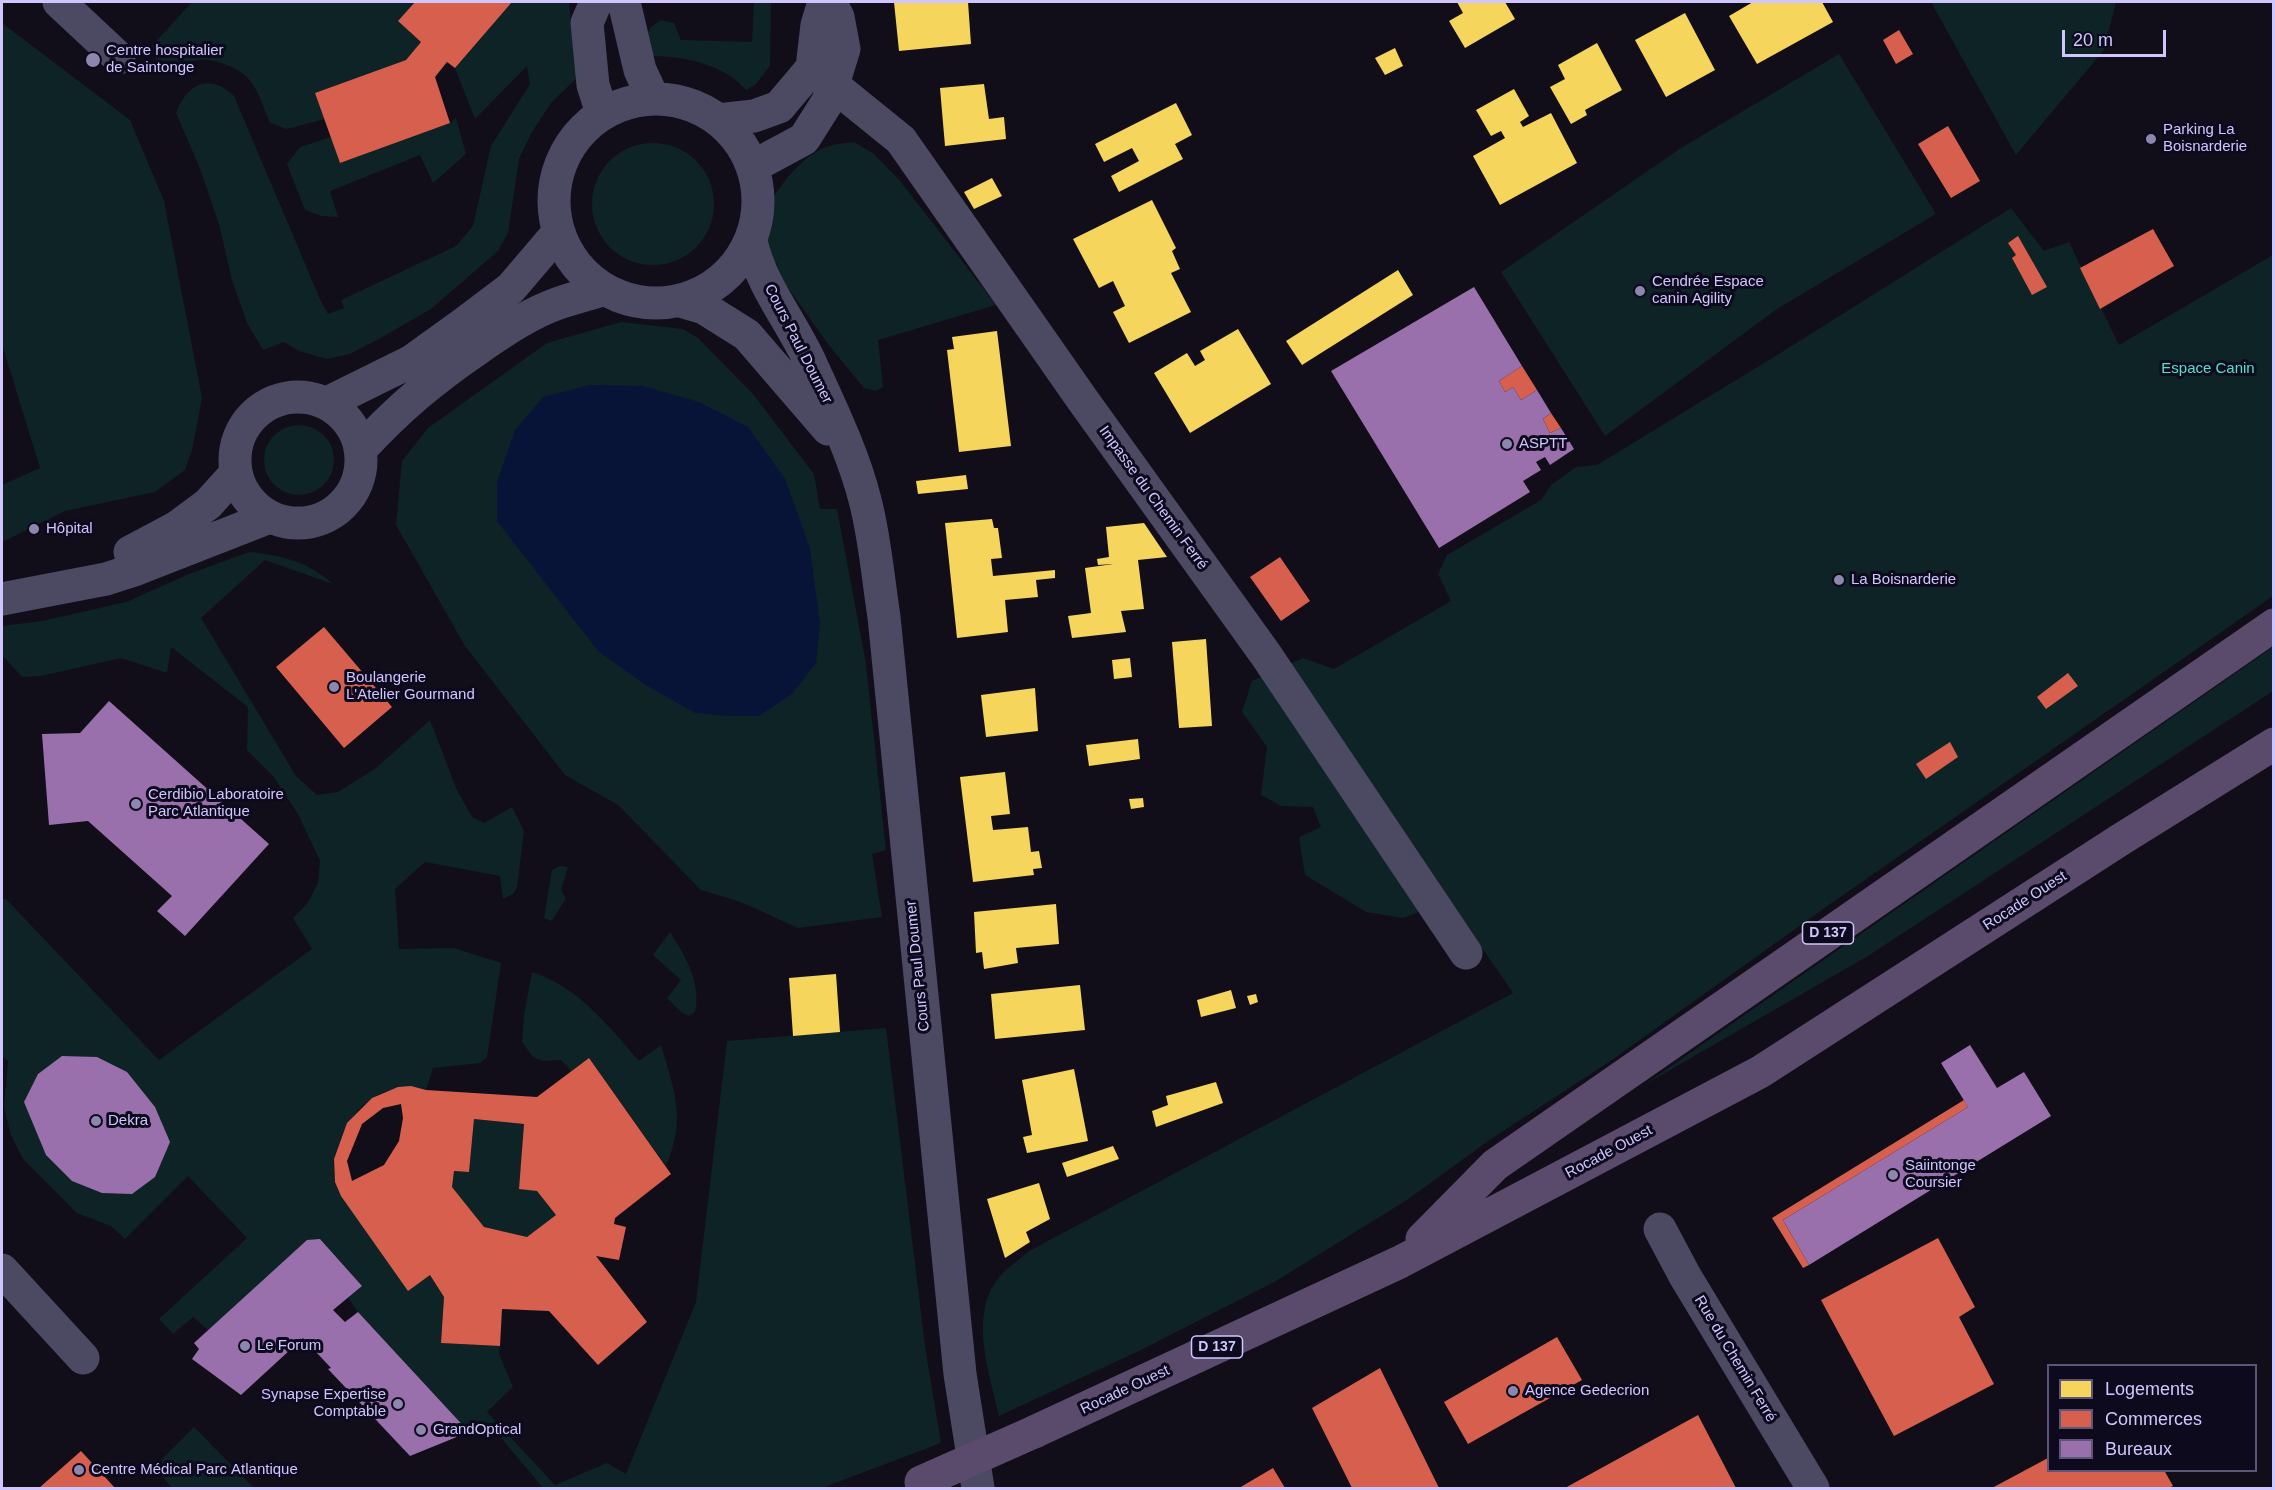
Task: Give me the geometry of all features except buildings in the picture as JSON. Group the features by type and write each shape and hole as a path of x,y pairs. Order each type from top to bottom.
{"main road":[{"name":"D 137","path":"1400,1262 1495,1165 2274,625"},
{"name":"Rocade Ouest","path":"913,1485 1034,1432 1400,1262 1760,1072 2122,838 2274,744"}],"street":[{"path":"59,2 119,58 92,2"},
{"path":"596,2 587,23 593,85 602,113"},
{"path":"624,2 640,70 653,98"},
{"path":"752,167 804,139 828,101 817,25 824,2"},
{"path":"718,120 754,116 779,107 823,77 844,50 838,17 830,2"},
{"name":"Impasse du Chemin Ferré","path":"823,77 901,140 1082,399 1266,655 1466,953"},
{"path":"653,98 676,100 698,107 718,120 741,144 752,167 759,208 751,241 742,259 729,274 714,287 680,301 658,304 633,302 603,290 584,275 568,256 558,234 552,199 559,165 576,136 602,113 626,102 653,98"},
{"path":"327,403 412,361 462,325 511,288 558,234"},
{"name":"Cours Paul Doumer","path":"751,241 756,262 809,361 847,446 865,500 884,617 959,1362 978,1488"},
{"path":"360,450 419,391 499,334 533,314 558,303 603,290"},
{"name":"Cours Paul Doumer","path":"680,301 704,308 747,335 821,422 847,446"},
{"path":"293,396 310,397 327,403 343,415 354,431 360,450 360,472 353,491 343,505 313,522 291,523 270,517 254,507 242,492 236,473 235,451 241,430 254,413 272,402 293,396"},
{"path":"65,587 177,527 208,504 236,473"},
{"path":"2,599 106,579 270,517"},
{"name":"Rue du Chemin Ferré","path":"1660,1229 1685,1276 1813,1488"},
{"path":"2,1270 83,1358"}],"green space":[{"path":"192,2 415,2 399,21 421,42 406,60 315,93 325,119 287,129 270,123 255,88 237,70 206,60 174,65 158,64 150,48"},
{"path":"512,2 569,2 575,68 578,77 551,103 532,132 519,159 508,233 498,251 431,309 350,354 327,359 299,351 284,342 263,350 247,323 232,280 219,224 199,166 176,113 186,95 200,85 208,83 216,84 234,96 328,314 344,308 341,300 456,246 473,226 491,146 530,84 527,66 475,119 455,68"},
{"path":"754,2 771,2 770,66 755,85 746,90 737,81 715,68 691,60 653,56 645,37 651,27 661,20 674,23 681,40 752,42"},
{"path":"1931,2 2116,2 2104,50 2016,155"},
{"path":"2,23 130,120 164,201 202,398 192,450 185,470 155,492 65,511 2,542 2,485 40,468 2,344"},
{"path":"1839,54 1936,214 1777,309 1605,436 1501,272 1681,148"},
{"path":"456,118 466,154 433,183 420,155 330,191 338,217 322,216 305,210 287,164 300,147 331,137 340,163 450,123"},
{"path":"854,142 874,154 901,182 996,305 878,340 883,387 876,391 864,388 828,344 781,278 777,263 764,266 753,232 774,195 803,162 826,147"},
{"path":"653,143 677,147 696,161 710,180 714,204 710,228 696,247 677,261 653,265 629,261 610,247 596,228 592,204 596,180 610,161 629,147"},
{"name":"Espace Canin","path":"2011,208 2044,251 2069,242 2119,345 2273,255 2273,596 1826,907 1609,1062 1491,1139 1407,1200 1276,1281 1141,1350 999,1416 984,1346 984,1311 997,1280 1029,1251 1513,993 1450,901 1403,918 1366,912 1305,875 1299,837 1321,827 1313,807 1281,806 1261,795 1267,747 1242,712 1252,681 1303,658 1334,669 1451,601 1438,574 1447,555 1541,500 1551,485 1576,467 1597,465"},
{"path":"621,322 683,329 698,338 753,394 814,474 820,509 837,509 866,664 886,850 872,854 882,917 798,928 741,902 701,890 618,805 565,775 465,646 396,525 402,461 428,428 547,343"},
{"path":"299,425 312,428 324,435 331,447 334,460 331,473 324,485 312,492 299,495 286,492 274,485 267,473 264,460 267,447 274,435 286,428"},
{"path":"249,552 294,561 314,570 333,584 265,560 201,618 296,776 317,795 338,792 376,768 430,720 456,788 472,817 484,823 512,807 524,831 517,888 513,894 503,899 500,876 425,862 395,889 399,949 454,948 501,963 487,1057 480,1063 433,1068 426,1090 397,1089 373,1098 354,1116 346,1128 334,1162 335,1182 430,1275 444,1297 441,1343 500,1346 499,1354 513,1387 487,1412 555,1485 607,1463 626,1474 696,1302 727,1041 886,1028 926,1353 941,1443 822,1488 543,1488 491,1426 469,1432 358,1312 348,1298 362,1286 320,1239 208,1330 193,1317 173,1334 159,1319 247,1238 188,1176 125,1239 111,1226 77,1213 23,1159 11,1135 4,1107 8,1061 2,1056 2,899 6,899 159,1060 312,949 293,918 307,904 318,883 320,861 298,814 273,776 247,750 248,707 171,647 167,673 121,658 41,676 22,677 2,655 2,626 42,621 126,602 189,574"},
{"path":"2273,647 2273,691 1868,956 1644,1085"},
{"path":"560,866 568,867 561,890 566,898 552,921 544,918 552,870"},
{"path":"670,932 694,980 697,1001 695,1012 689,1016 682,1013 667,998 681,980 653,955"},
{"path":"532,972 548,978 578,997 604,1021 639,1061 661,1045 674,1092 677,1119 676,1134 666,1166 589,1058 571,1071 561,1060 543,1061 533,1057 522,1042 524,1015"},
{"path":"474,1119 524,1124 519,1188 537,1191 556,1215 527,1237 484,1227 452,1187 454,1171 469,1172"},
{"path":"194,1427 254,1488 172,1488 154,1467"}],"water":[{"path":"590,385 643,386 699,402 748,427 785,479 810,548 820,624 816,663 792,694 759,716 695,713 644,684 598,651 497,521 497,482 515,430 543,397"}],"place":[{"name":"Centre hospitalier de Saintonge","path":"93,60"},
{"name":"Parking La Boisnarderie","path":"2151,139"},
{"name":"Cendrée Espace canin Agility","path":"1640,291"},
{"name":"ASPTT","path":"1507,444"},
{"name":"Hôpital","path":"34,529"},
{"name":"La Boisnarderie","path":"1839,580"},
{"name":"Boulangerie L'Atelier Gourmand","path":"334,687"},
{"name":"Cerdibio Laboratoire Parc Atlantique","path":"136,804"},
{"name":"Dekra","path":"96,1121"},
{"name":"Saiintonge Coursier","path":"1893,1175"},
{"name":"Le Forum","path":"245,1346"},
{"name":"Agence Gedecrion","path":"1513,1391"},
{"name":"Synapse Expertise Comptable","path":"398,1404"},
{"name":"GrandOptical","path":"421,1430"},
{"name":"Centre Médical Parc Atlantique","path":"79,1470"}]}
